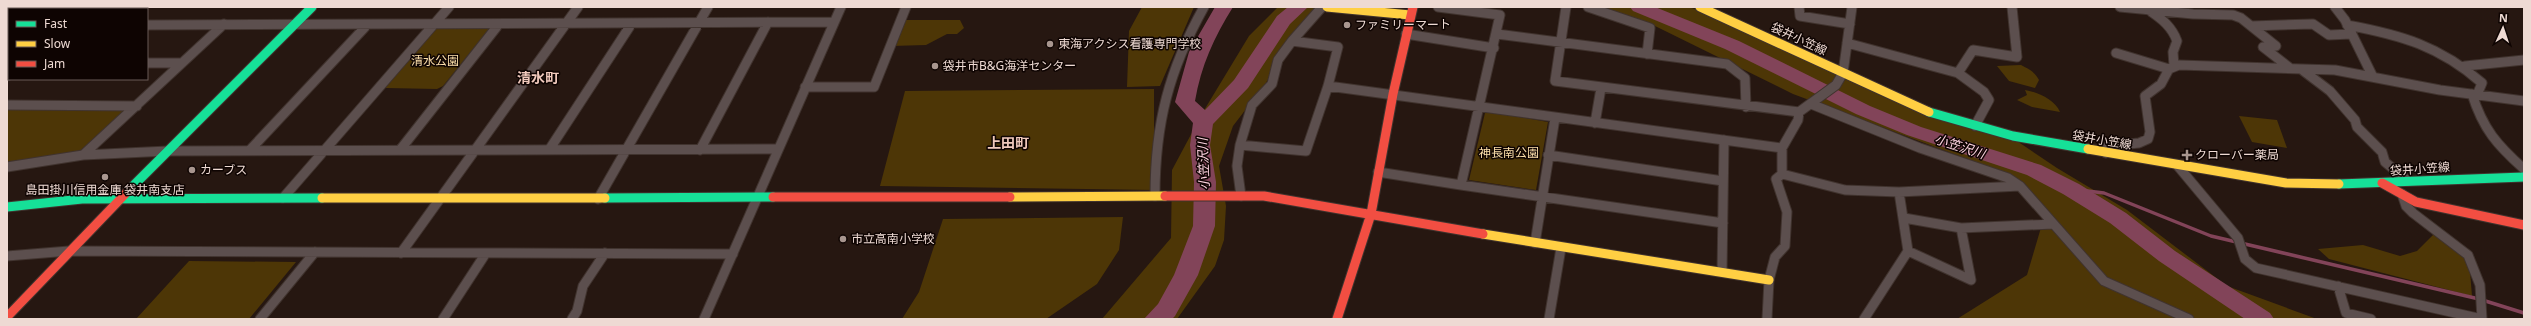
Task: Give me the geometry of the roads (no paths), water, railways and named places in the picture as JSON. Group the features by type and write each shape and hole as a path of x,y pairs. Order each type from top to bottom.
{"street":[{"path":"7,317 121,198 312,7"},
{"path":"284,198 449,7"},
{"path":"400,253 477,150 578,7"},
{"path":"598,199 628,150 708,7"},
{"path":"704,319 805,86 841,7"},
{"path":"805,86 874,87 906,7"},
{"path":"1158,196 1156,129 1169,77 1179,50 1204,7"},
{"path":"1241,196 1237,166 1240,145 1252,105 1272,84 1278,60 1292,41 1322,7"},
{"path":"1327,7 1412,11 1393,94 1371,214 1337,319"},
{"path":"1438,7 1474,9 1500,15 1480,108 1460,185"},
{"path":"1566,7 1555,82 1746,107 1799,112 1836,86 1843,73 1852,7"},
{"path":"1588,7 1650,28 1647,54"},
{"name":"袋井小笠線","path":"1700,7 1710,9 1843,73 1931,113 2013,136 2286,183 2329,186 2524,177"},
{"path":"1799,7 1800,16 1850,24"},
{"path":"1958,73 1973,50 2017,57 2012,7"},
{"path":"2120,7 2193,14 2234,15 2251,26 2276,46 2263,47 2290,68"},
{"path":"2335,7 2347,24 2372,76"},
{"path":"2106,153 2108,146 2139,143 2148,138 2150,132 2145,96 2161,84 2172,68 2173,52 2177,41 2175,34 2168,23 2148,9"},
{"path":"700,150 768,22"},
{"path":"148,25 834,22"},
{"path":"549,150 632,23"},
{"path":"83,155 224,24"},
{"path":"400,150 499,24"},
{"path":"2347,24 2415,40 2439,50 2465,66 2482,83 2474,94 2480,121 2493,141 2524,169"},
{"path":"249,151 367,25"},
{"path":"2251,26 2316,25 2329,35 2351,34"},
{"path":"1406,34 1494,48"},
{"path":"1497,34 1727,64 1745,78 1746,107"},
{"path":"1240,145 1306,151 1328,86 1338,47 1292,41"},
{"path":"1847,42 1958,73 1984,92 1989,100 1975,126"},
{"path":"2116,54 2172,68 2301,68 2335,70 2524,101"},
{"path":"2465,66 2524,60"},
{"path":"148,64 182,63"},
{"path":"2301,68 2330,91 2355,120 2357,127 2382,152 2385,162 2408,182"},
{"path":"1328,86 1393,94 1480,108 1782,148"},
{"path":"1595,123 1601,88"},
{"path":"1812,103 1920,148 2008,178 2020,186 2104,281 2190,319"},
{"path":"7,105 137,106"},
{"path":"1782,174 1782,148 1798,120 1799,112"},
{"path":"1535,243 1548,154 1555,118"},
{"path":"1722,272 1724,140"},
{"path":"7,167 83,155 168,151 777,150"},
{"path":"1548,154 1723,181"},
{"path":"2177,165 2238,238 2245,259 2256,268 2482,319 2480,285 2468,254 2413,213 2406,206 2402,194"},
{"path":"1378,172 1723,223"},
{"path":"1782,174 1845,190 1899,192 2020,186"},
{"path":"1767,319 1769,280 1775,257 1785,246 1788,212 1776,179 1782,174"},
{"path":"2382,184 2416,202 2524,225"},
{"path":"1864,319 1908,251 1899,192"},
{"path":"7,207 82,199 121,198 598,199 1264,196 1561,248 1769,280"},
{"path":"1904,218 1961,228 2053,224"},
{"path":"1908,251 1971,280 1961,228"},
{"path":"1549,319 1561,248"},
{"path":"7,256 69,251 733,254"},
{"path":"260,319 315,252"},
{"path":"443,319 486,253"},
{"path":"572,319 577,311 583,286 604,253"},
{"path":"2338,286 2346,314 2371,319"}],"waterway":[{"path":"42,8 49,7"},
{"path":"1203,123 1197,113 1185,102 1187,88 1198,52 1224,7"},
{"name":"小笠沢川","path":"1203,123 1241,84 1283,20 1299,7"},
{"name":"小笠沢川","path":"1639,7 1732,45 1863,110 1914,131 2034,170 2071,189 2118,218 2167,256 2262,319"},
{"name":"小笠沢川","path":"1156,319 1167,310 1186,275 1204,226 1205,182 1200,145 1203,123"},
{"path":"2071,189 2104,193 2211,236 2479,299 2524,313"}],"place":[{"name":"ファミリーマート","path":"1347,25"},
{"name":"東海アクシス看護専門学校","path":"1050,44"},
{"name":"袋井市B&G海洋センター","path":"935,66"},
{"name":"クローバー薬局","path":"2187,155"},
{"name":"カーブス","path":"192,170"},
{"name":"島田掛川信用金庫 袋井南支店","path":"105,177"},
{"name":"市立高南小学校","path":"843,239"}],"district":[{"name":"清水町","path":"538,78"},
{"name":"上田町","path":"1008,143"}],"park label":[{"name":"清水公園","path":"435,61"},
{"name":"神長南公園","path":"1509,153"}]}
